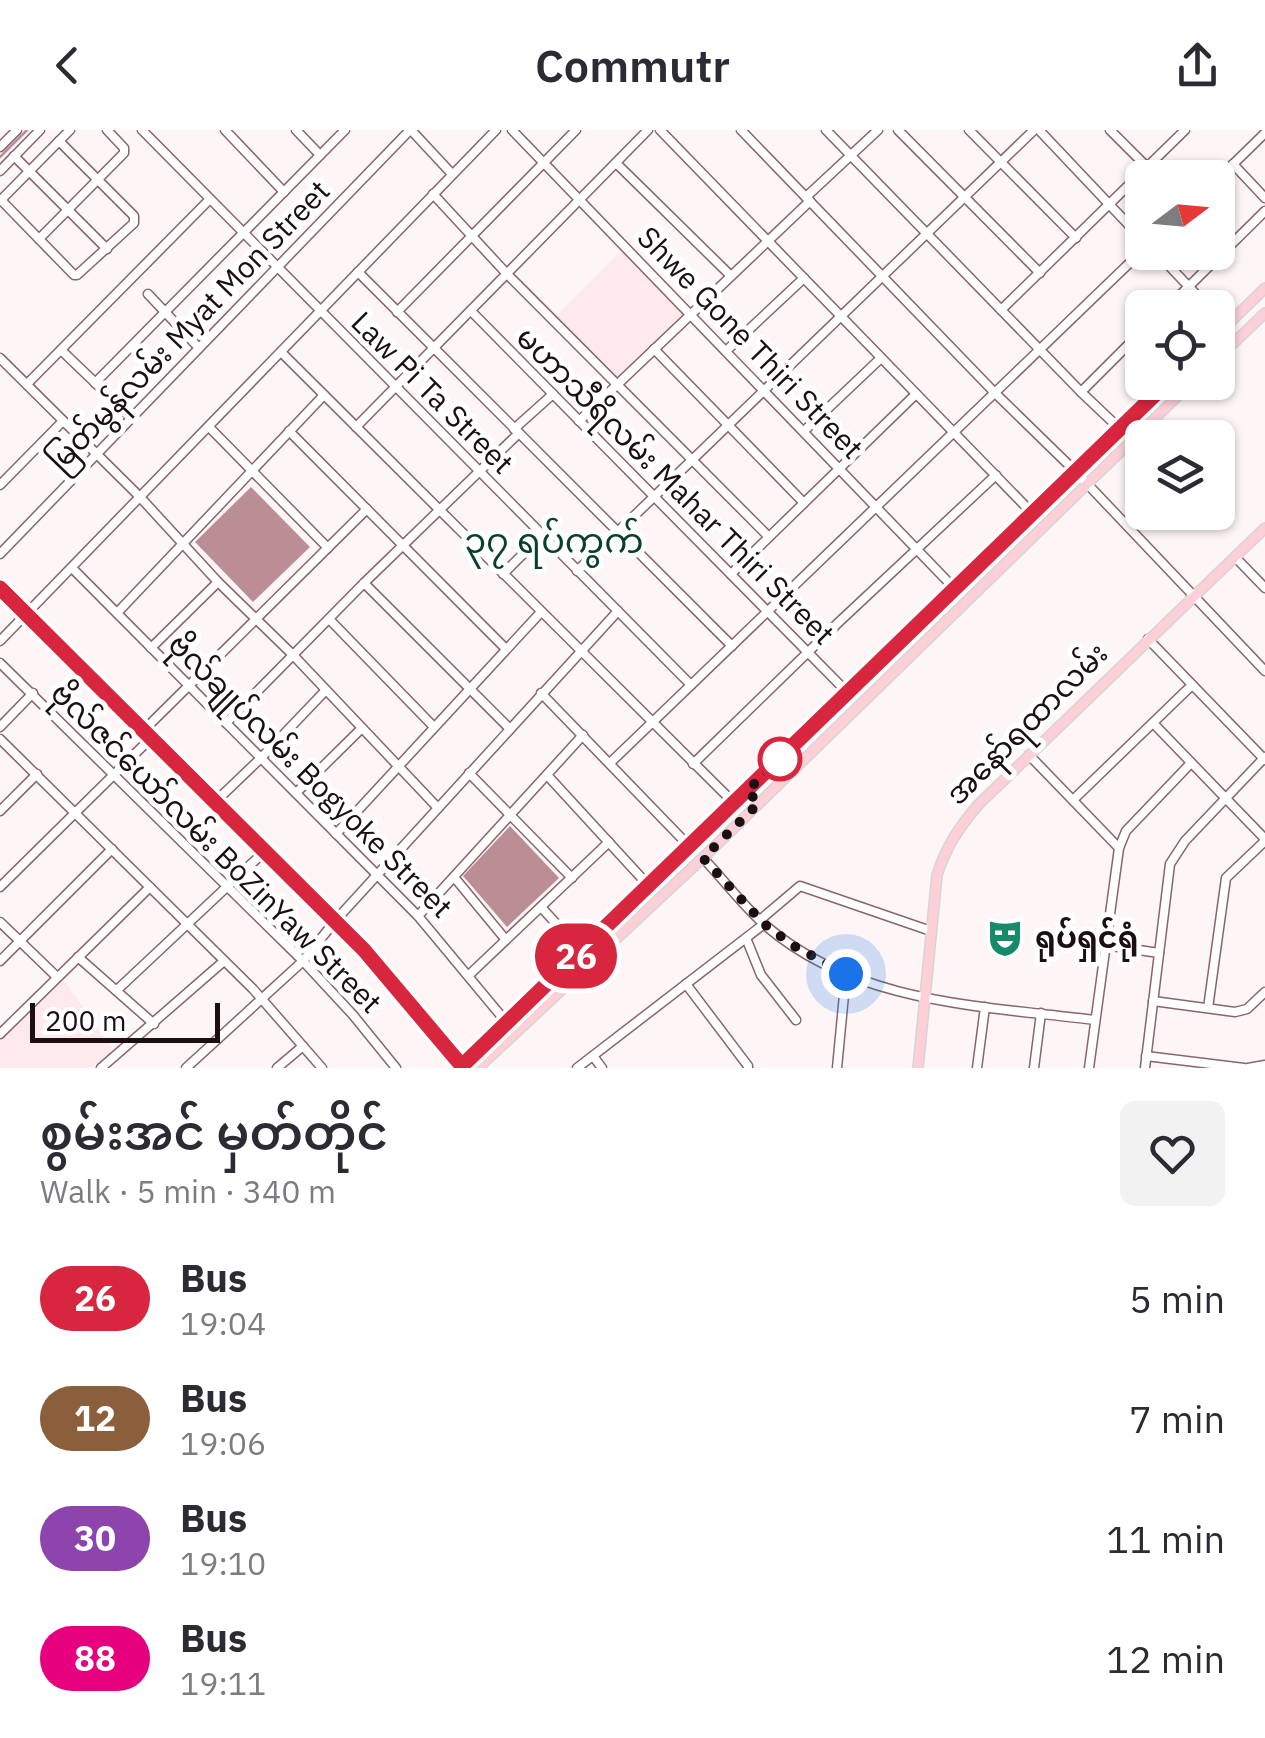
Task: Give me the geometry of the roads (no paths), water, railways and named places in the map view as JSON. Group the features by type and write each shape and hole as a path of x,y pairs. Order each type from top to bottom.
{"main road":[{"path":"1235,317 1265,288"},
{"path":"1235,342 1262,316"},
{"path":"482,1062 508,1023 1150,400"},
{"path":"0,588 364,950 460,1068 482,1062 703,858 1173,400"},
{"name":"အနော်ရထာလမ်း","path":"918,1068 936,876 945,849 958,828 1265,528"},
{"path":"747,791 759,803"},
{"path":"449,1050 482,1062"}],"street":[{"path":"0,147 17,130"},
{"path":"2,166 40,130"},
{"path":"59,142 136,220 77,275 1,201 70,130"},
{"path":"39,239 125,151 107,130"},
{"name":"Law Pi Ta Street","path":"142,130 691,685"},
{"path":"226,130 284,192"},
{"path":"296,130 320,155"},
{"path":"95,383 345,130"},
{"path":"410,130 452,174"},
{"name":"မြတ်မွန်လမ်း Myat Mon Street","path":"0,554 410,130"},
{"path":"0,641 496,130"},
{"name":"Shwe Gone Thiri Street","path":"512,130 955,589"},
{"path":"398,312 576,130"},
{"path":"356,427 648,130"},
{"path":"660,130 1032,514"},
{"path":"741,130 1265,670"},
{"path":"826,130 1120,429"},
{"path":"579,421 878,130"},
{"path":"898,130 1040,272"},
{"path":"969,130 1076,238"},
{"path":"578,571 1036,130 1125,220"},
{"path":"1110,130 1139,160"},
{"path":"1155,160 1183,131"},
{"path":"1235,161 1262,132"},
{"path":"14,156 107,249"},
{"path":"616,163 731,276"},
{"path":"1235,167 1265,198"},
{"path":"1001,310 1125,189"},
{"path":"433,194 507,274 769,537"},
{"path":"27,384 210,199"},
{"path":"1184,290 1265,211"},
{"path":"610,763 1125,268"},
{"path":"1173,270 1192,290"},
{"path":"358,272 732,646"},
{"path":"726,351 804,278"},
{"path":"148,294 199,348"},
{"path":"1247,305 1262,316"},
{"name":"မဟာသီရိလမ်း Mahar Thiri Street","path":"470,311 848,693"},
{"path":"1081,392 1125,348"},
{"path":"654,349 804,503"},
{"path":"61,350 132,418"},
{"path":"281,352 734,803"},
{"path":"0,358 293,654 438,808"},
{"path":"804,431 882,358"},
{"path":"226,723 553,394"},
{"path":"731,574 916,394"},
{"path":"117,613 324,395"},
{"path":"0,485 63,421"},
{"path":"209,427 328,548"},
{"path":"289,431 506,649"},
{"path":"693,764 996,475"},
{"path":"0,887 114,775 189,686 367,509"},
{"path":"503,574 542,535"},
{"path":"1235,557 1265,588"},
{"name":"ဗိုလ်ချုပ်လမ်း Bogyoke Street","path":"72,568 418,916 508,1023"},
{"path":"151,648 218,582"},
{"path":"364,583 510,729"},
{"path":"945,599 956,612"},
{"path":"186,1068 303,961 377,874 618,611"},
{"path":"336,834 541,612"},
{"path":"329,619 434,727"},
{"path":"1144,1068 1170,864 1176,852 1264,759 1148,640"},
{"name":"ဗိုလ်ဇင်ယော်လမ်း BoZinYaw Street","path":"0,663 303,961 396,1068"},
{"path":"1072,800 1192,685"},
{"path":"216,802 326,690"},
{"path":"0,726 33,693"},
{"path":"542,693 690,846"},
{"path":"1152,723 1265,840 1226,878 1208,1008"},
{"path":"296,793 362,728"},
{"path":"418,916 583,735"},
{"path":"0,739 263,1000 322,1068"},
{"path":"1029,755 1118,848"},
{"path":"1089,1068 1118,848 1126,831 1191,763"},
{"path":"0,811 37,774"},
{"path":"469,774 572,878"},
{"path":"547,775 648,885"},
{"path":"469,975 609,842"},
{"path":"0,961 112,848"},
{"path":"117,990 264,852"},
{"path":"703,858 762,922 794,946 846,974 925,1000 1096,1020"},
{"path":"454,877 506,940"},
{"path":"576,1068 746,938 800,886 931,932"},
{"path":"0,1034 150,887"},
{"path":"541,906 581,951"},
{"path":"0,922 58,977"},
{"path":"746,938 761,975 796,1020"},
{"path":"1106,945 1159,953"},
{"path":"78,957 154,1024"},
{"path":"101,1068 224,961"},
{"path":"837,1068 846,974"},
{"path":"686,984 748,1068"},
{"path":"1153,1001 1241,1011 1265,992"},
{"path":"977,1068 985,1006"},
{"path":"1034,1068 1041,1013"},
{"path":"276,1068 303,1046"},
{"path":"114,1056 123,1068"},
{"path":"592,1056 602,1068"},
{"path":"1146,1056 1246,1068 1265,1066"}],"waterway":[{"path":"0,157 27,130"}],"place":[{"name":"ရုပ်ရှင်ရုံ","path":"1005,938"}],"district":[{"name":"၃၇ ရပ်ကွက်","path":"554,541"}]}
